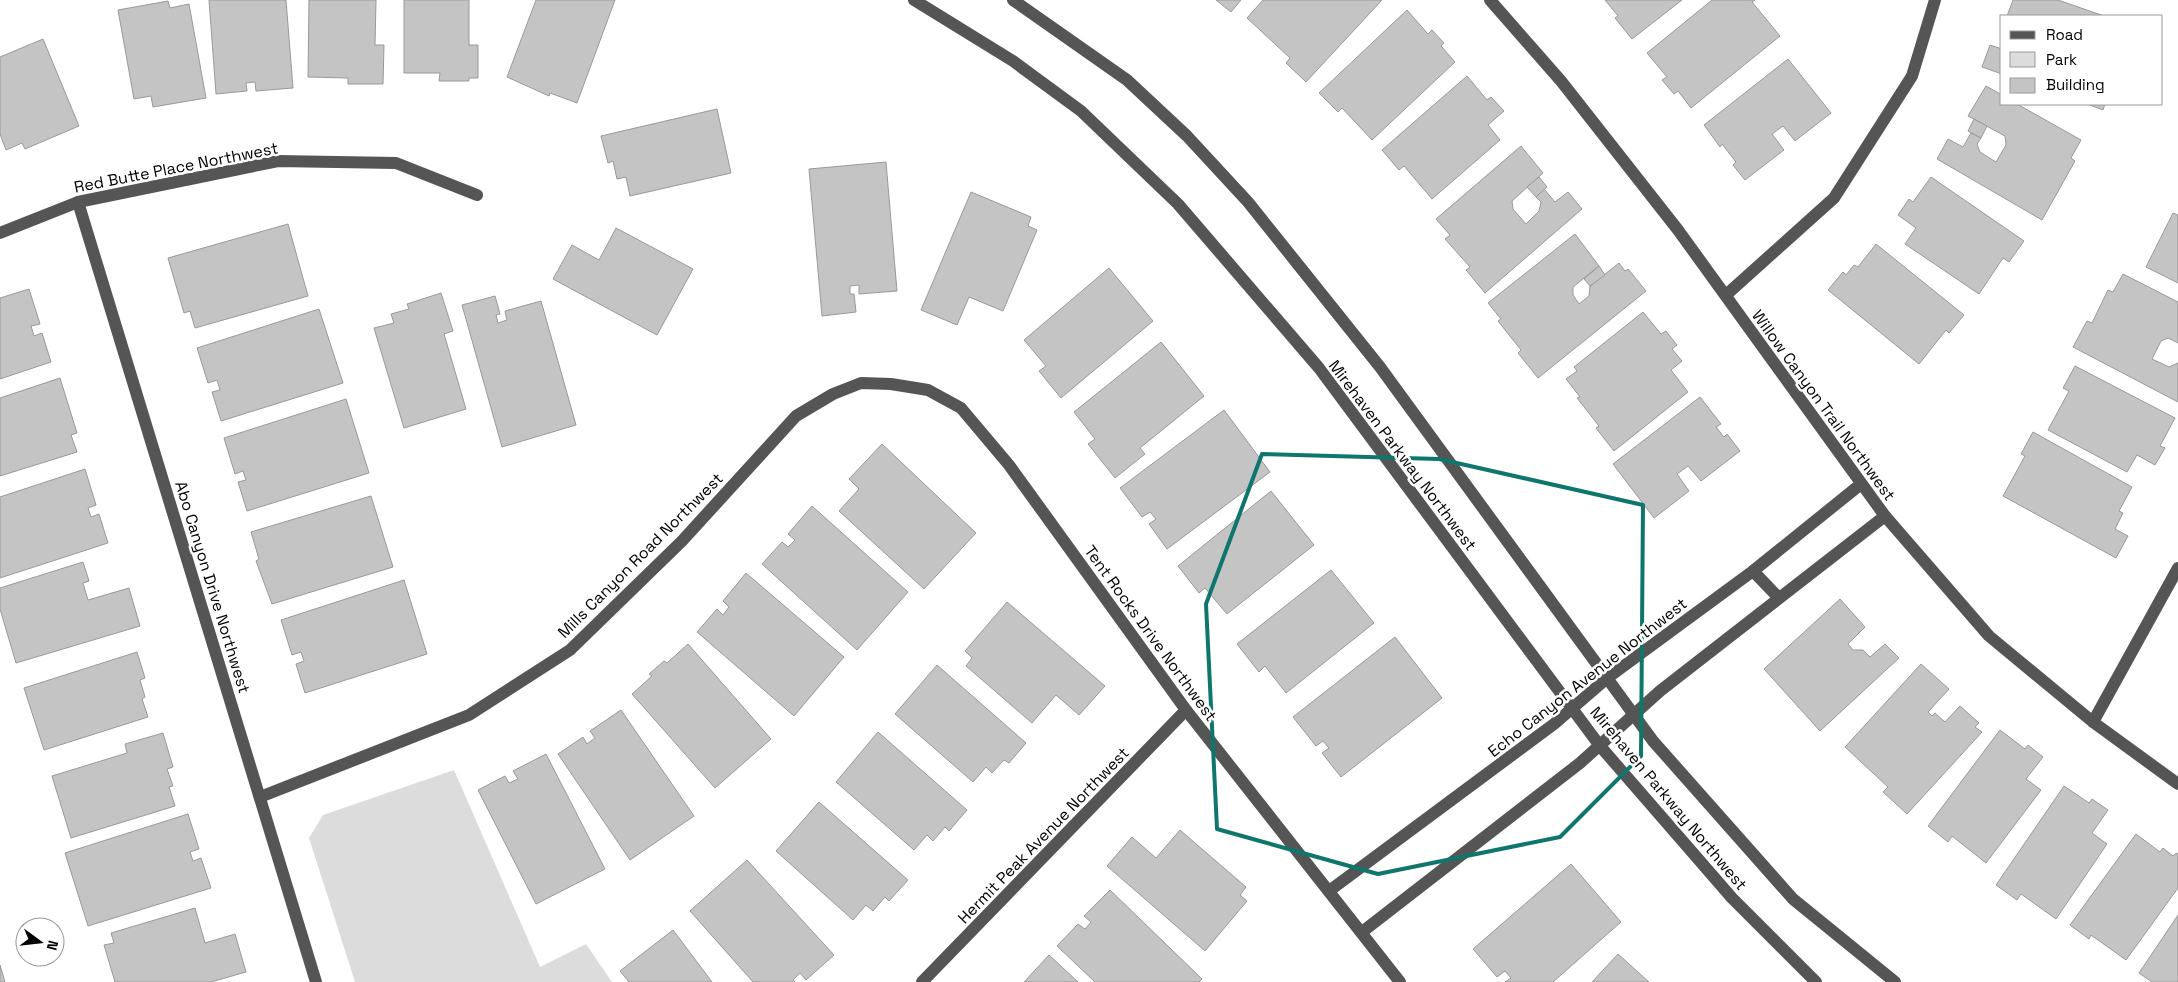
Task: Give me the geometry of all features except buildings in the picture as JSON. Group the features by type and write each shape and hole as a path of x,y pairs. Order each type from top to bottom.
{"street":[{"name":"Mirehaven Parkway Northwest","path":"914,0 1013,61 1081,111 1178,204 1319,368 1600,746 1732,898 1816,982"},
{"name":"Mirehaven Parkway Northwest","path":"1013,0 1127,80 1187,136 1248,202 1380,367 1633,717 1793,899 1895,982"},
{"name":"Willow Canyon Trail Northwest","path":"1490,0 1561,81 1678,230 1885,516 1989,636 2093,722 2178,784"},
{"path":"1726,295 1834,198 1912,76 1936,0"},
{"name":"Red Butte Place Northwest","path":"0,233 78,202 278,160 396,163 477,195"},
{"name":"Abo Canyon Drive Northwest","path":"78,202 316,982"},
{"name":"Tent Rocks Drive Northwest","path":"833,394 860,383 891,384 928,390 961,408 1009,465 1186,710 1400,982"},
{"name":"Mills Canyon Road Northwest","path":"260,797 469,715 570,650 682,540 796,416 833,394"},
{"name":"Echo Canyon Avenue Northwest","path":"1328,891 1554,724 1572,706 1606,679 1753,571 1861,484"},
{"path":"1362,932 1600,746 1660,691 1885,516"},
{"path":"2093,722 2178,568"},
{"path":"1753,571 1779,598"},
{"name":"Hermit Peak Avenue Northwest","path":"922,982 1186,710"}],"highlighted area":[{"path":"1262,454 1439,459 1643,505 1641,756 1560,837 1378,874 1217,829 1206,604"}],"green space":[{"path":"454,770 540,967 586,944 612,982 355,982 309,838 323,815"}]}
